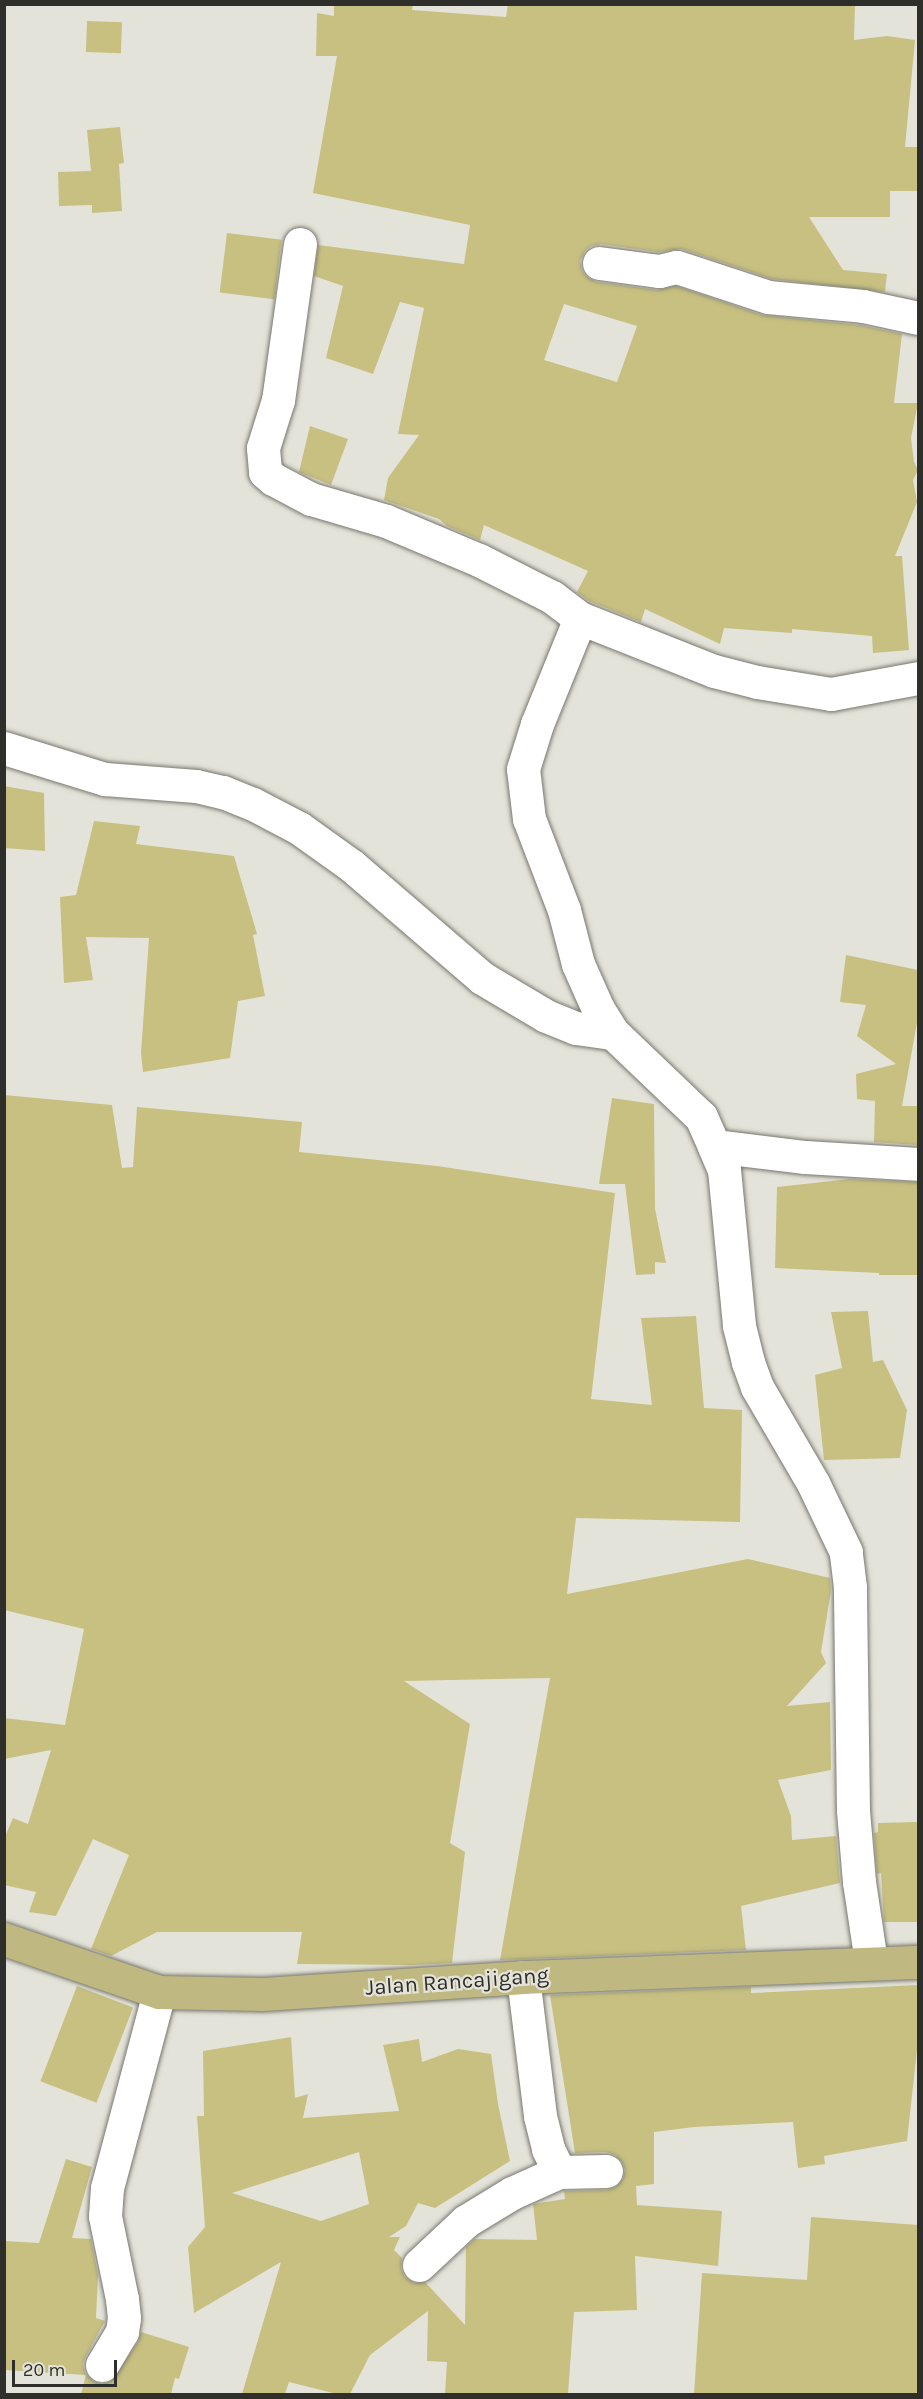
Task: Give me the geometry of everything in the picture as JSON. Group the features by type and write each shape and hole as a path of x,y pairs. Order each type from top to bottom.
{"main road":[{"name":"Jalan Rancajigang","path":"4,1939 159,1992 263,1994 523,1977 918,1962"}],"street":[{"path":"300,244 280,389 263,448 265,472 273,479 311,499 386,521 479,560 552,597 580,618 714,671 757,682 831,694 918,678"},
{"path":"599,263 659,271 677,267 768,297 863,306 918,318"},
{"path":"580,618 523,769 529,819 564,910 578,964 598,1009 613,1033 701,1117 714,1146 724,1170 739,1325 747,1362 757,1387 813,1483 846,1552 850,1587 853,1810 859,1882 871,1962"},
{"path":"4,748 105,779 196,786 222,792 253,804 299,828 352,866 482,978 546,1016 576,1028 613,1033"},
{"path":"714,1146 805,1156 918,1164"},
{"path":"523,1977 540,2116 548,2148 559,2172"},
{"path":"102,2365 122,2332 124,2318 105,2216 107,2188 159,1992"},
{"path":"419,2265 466,2221 512,2193 559,2172 606,2171"}],"building":[{"path":"334,4 413,4 412,10 506,17 508,4 855,4 854,40 887,36 915,40 905,147 918,147 918,191 890,191 890,217 809,217 843,270 887,274 885,292 772,279 682,249 658,252 601,244 591,246 585,251 580,261 582,271 587,277 597,282 657,290 676,286 762,315 860,325 902,334 894,403 918,403 911,438 914,462 918,470 913,480 917,502 895,556 902,556 909,650 873,653 872,636 792,629 792,633 724,628 720,644 645,609 641,622 589,601 577,592 588,571 484,525 480,540 447,526 439,519 384,500 388,478 419,435 398,434 424,308 400,302 373,374 326,358 343,286 314,276 318,245 464,264 470,225 313,193 337,56 316,56 317,13 334,16","holes":["564,304 637,326 617,382 544,360"]},
{"path":"87,21 122,22 121,53 86,52"},
{"path":"120,127 124,163 119,164 122,211 92,213 92,205 59,206 58,172 91,171 87,130"},
{"path":"227,233 282,240 274,299 220,293"},
{"path":"310,426 348,439 331,485 299,472"},
{"path":"4,786 44,793 45,851 4,848"},
{"path":"94,821 140,826 136,844 234,856 257,934 253,935 265,996 238,1001 230,1058 143,1072 141,1053 149,938 86,937 93,980 64,983 60,897 76,895"},
{"path":"846,955 918,970 918,1017 902,1106 918,1106 918,1145 874,1142 875,1101 857,1099 856,1074 896,1064 857,1036 866,1005 840,1002"},
{"path":"4,1095 112,1105 122,1168 133,1167 137,1107 302,1122 299,1152 437,1166 615,1193 591,1399 652,1405 641,1318 696,1316 704,1408 742,1410 740,1522 576,1518 567,1594 748,1559 830,1578 831,1591 821,1652 826,1663 787,1706 830,1702 831,1770 778,1780 791,1816 792,1840 836,1836 840,1883 741,1906 746,1950 500,1960 550,1678 404,1681 470,1724 450,1843 465,1852 452,1963 297,1964 302,1932 157,1932 111,1956 91,1949 129,1855 93,1839 56,1916 29,1912 36,1892 4,1885 4,1839 13,1818 28,1824 51,1750 4,1759 4,1718 65,1725 84,1629 4,1610"},
{"path":"612,1098 654,1104 655,1209 666,1263 655,1262 655,1274 636,1275 625,1184 599,1184"},
{"path":"850,1179 918,1182 918,1275 879,1275 879,1273 775,1268 777,1187"},
{"path":"868,1311 873,1362 883,1360 907,1410 900,1458 824,1460 815,1375 842,1368 831,1312"},
{"path":"918,1822 918,1922 884,1922 881,1873 877,1874 874,1833 878,1832 878,1823"},
{"path":"918,1985 918,2041 907,2141 824,2156 825,2164 798,2168 793,2122 694,2127 654,2132 654,2184 636,2186 637,2205 722,2211 718,2266 635,2256 637,2310 574,2312 568,2394 445,2394 447,2362 427,2361 428,2311 370,2355 350,2394 337,2394 289,2382 285,2394 242,2394 281,2262 194,2313 188,2247 205,2227 197,2116 204,2116 203,2051 291,2037 295,2098 308,2094 303,2118 399,2111 383,2045 419,2039 422,2062 458,2049 491,2054 498,2104 510,2161 435,2208 418,2203 406,2226 389,2237 400,2237 394,2250 402,2258 401,2269 405,2277 414,2283 425,2282 465,2325 466,2247 475,2239 537,2240 533,2204 565,2199 564,2191 607,2190 616,2187 623,2179 625,2170 622,2162 615,2155 606,2152 575,2153 550,1995 751,1987 751,1993","holes":["359,2152 369,2204 321,2221 232,2193"]},
{"path":"77,1986 133,2008 96,2103 40,2081"},
{"path":"66,2159 92,2167 72,2238 91,2239 98,2275 96,2318 105,2321 86,2356 83,2364 85,2373 93,2381 102,2384 111,2381 138,2342 141,2332 189,2347 179,2379 175,2378 171,2394 81,2394 86,2375 4,2370 4,2241 39,2243"},
{"path":"811,2217 918,2225 918,2394 694,2394 702,2273 807,2280"}]}
